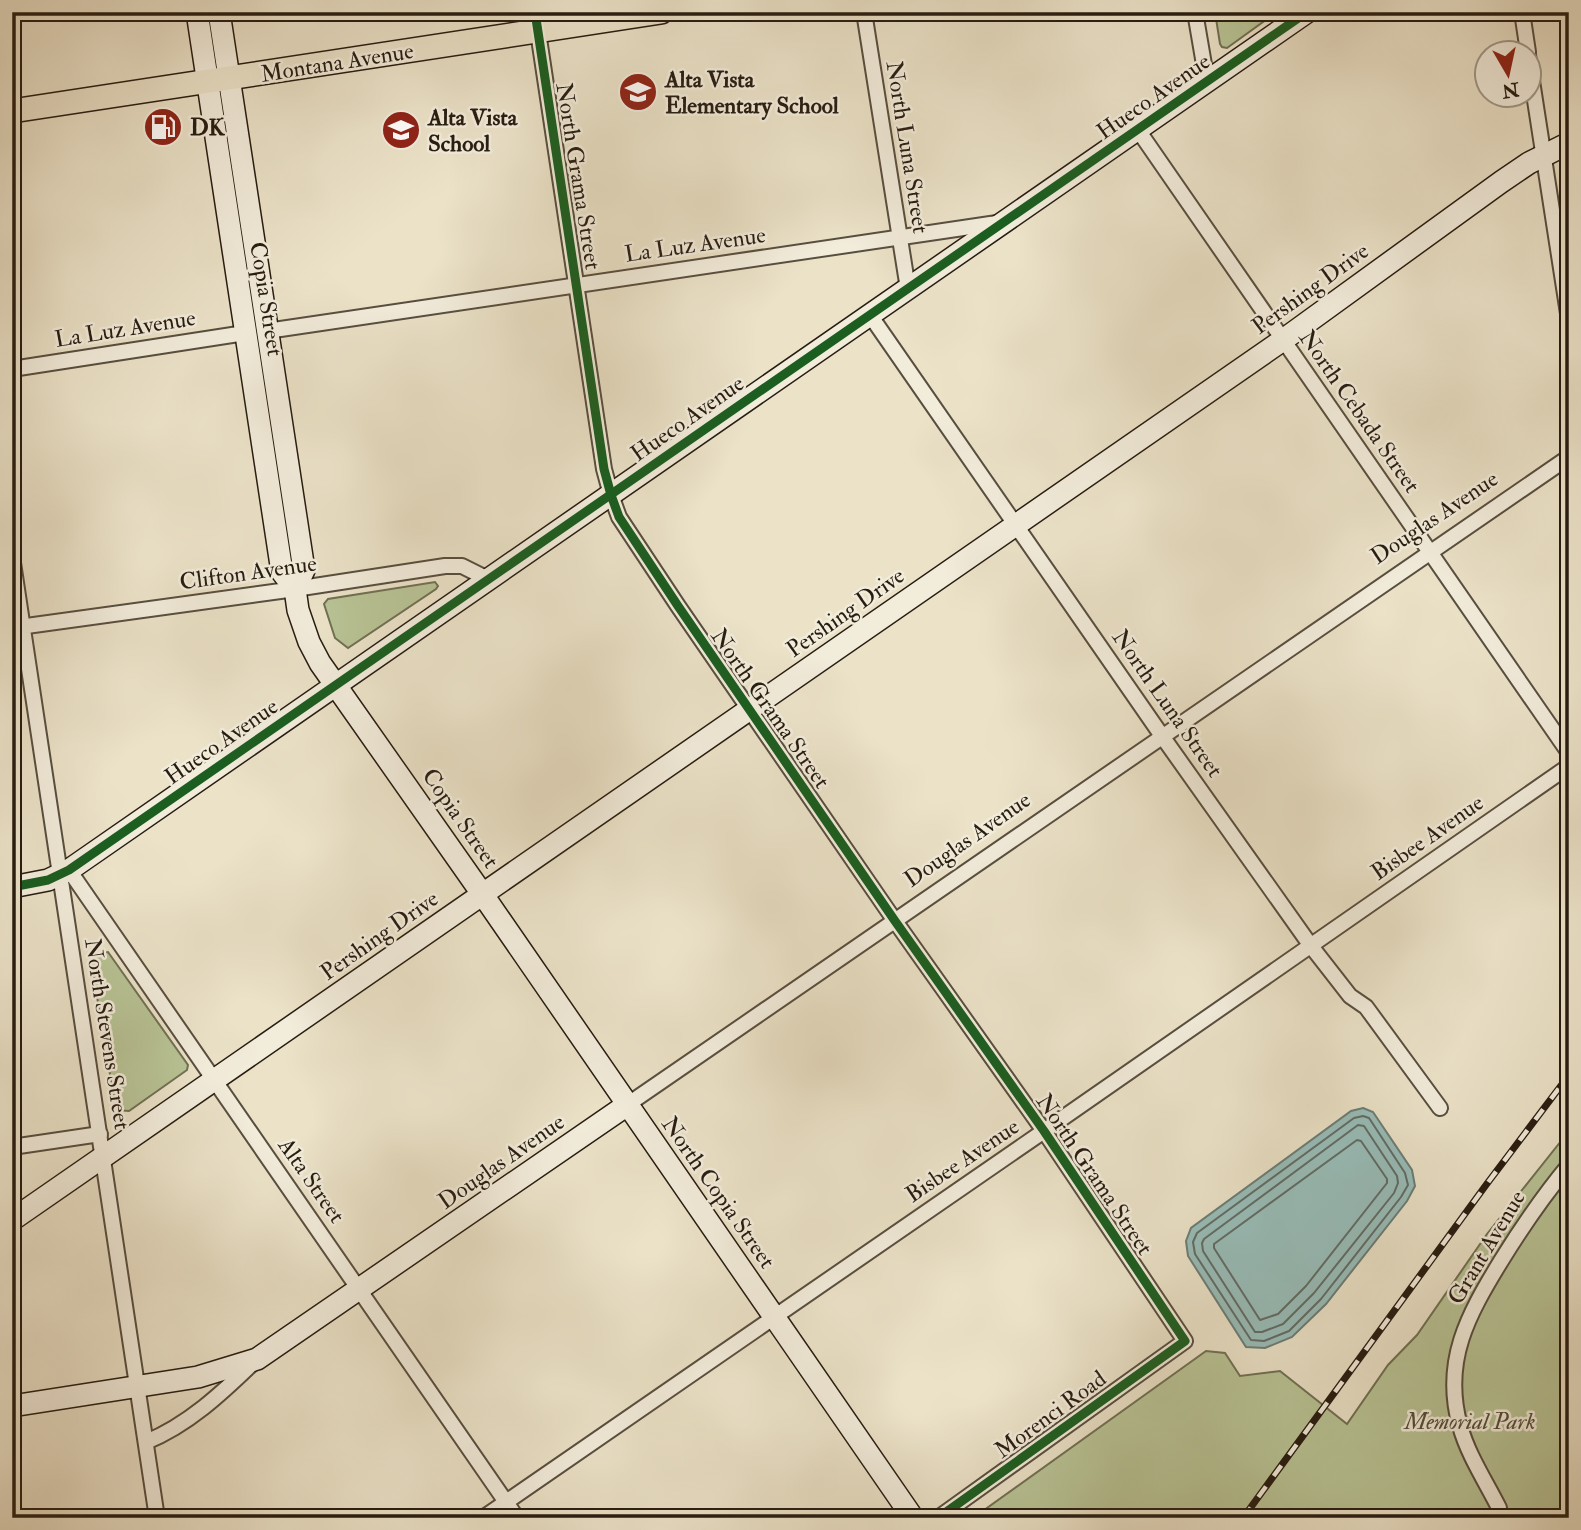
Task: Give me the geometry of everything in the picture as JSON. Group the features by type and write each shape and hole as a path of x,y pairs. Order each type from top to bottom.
{"main road":[{"name":"Copia Street","path":"197,12 219,80"},
{"name":"Copia Street","path":"219,12 219,80 256,332 304,570 295,589 298,610 309,642 320,663 483,895"},
{"name":"Montana Avenue","path":"12,111 219,80 536,22 662,12"},
{"name":"Hueco Avenue","path":"12,887 48,880 65,872 1307,12"},
{"name":"Pershing Drive","path":"12,1220 1283,340 1501,182 1569,143"},
{"name":"North Copia Street","path":"483,895 913,1518"},
{"name":"Douglas Avenue","path":"12,1406 198,1377 257,1359 627,1105"}],"street":[{"name":"North Luna Street","path":"864,12 908,289"},
{"path":"1195,12 1207,82"},
{"path":"1522,12 1526,38"},
{"name":"North Grama Street","path":"536,22 604,469 619,517 895,921 1044,1131 1185,1341"},
{"path":"1537,108 1569,320"},
{"name":"North Cebada Street","path":"1138,130 1569,753"},
{"name":"La Luz Avenue","path":"12,369 1005,222"},
{"name":"North Luna Street","path":"870,315 1311,946 1350,996 1366,1007 1440,1108"},
{"name":"Douglas Avenue","path":"627,1105 1569,457"},
{"name":"North Stevens Street","path":"12,556 17,627 65,872 103,1158 157,1518"},
{"name":"Clifton Avenue","path":"17,627 445,566 462,566 488,579"},
{"name":"Bisbee Avenue","path":"483,1518 1569,766"},
{"name":"Alta Street","path":"65,872 360,1289 517,1518"},
{"path":"12,1147 100,1134"},
{"name":"Grant Avenue","path":"1503,1515 1460,1427 1455,1401 1457,1355 1476,1302 1536,1207 1569,1165"},
{"name":"Morenci Road","path":"938,1518 1185,1341"},
{"name":"Douglas Avenue","path":"146,1442 161,1436 218,1397 257,1359"}],"green space":[{"path":"1215,12 1277,12 1227,48 1220,44"},
{"path":"435,582 438,586 436,589 348,648 335,638 324,604 328,599"},
{"path":"108,952 188,1065 187,1070 129,1111 116,1110 90,955"},
{"name":"Memorial Park","path":"1569,1131 1569,1518 973,1518 1206,1351 1225,1353 1240,1376 1280,1371 1347,1424 1388,1365 1417,1335 1487,1234"}],"water":[{"path":"1363,1108 1373,1112 1412,1170 1415,1186 1407,1201 1326,1304 1292,1337 1265,1348 1246,1347 1188,1256 1186,1241 1191,1228 1351,1111"}],"railway":[{"path":"1243,1518 1569,1075"}],"cycle path":[{"path":"535,12 604,469 619,517 895,921 1044,1131 1185,1341 938,1518"},
{"path":"12,887 48,880 69,870 1307,12"}],"place":[{"name":"Alta Vista Elementary School","path":"638,92"},
{"name":"DK","path":"163,127"},
{"name":"Alta Vista School","path":"401,130"}]}
